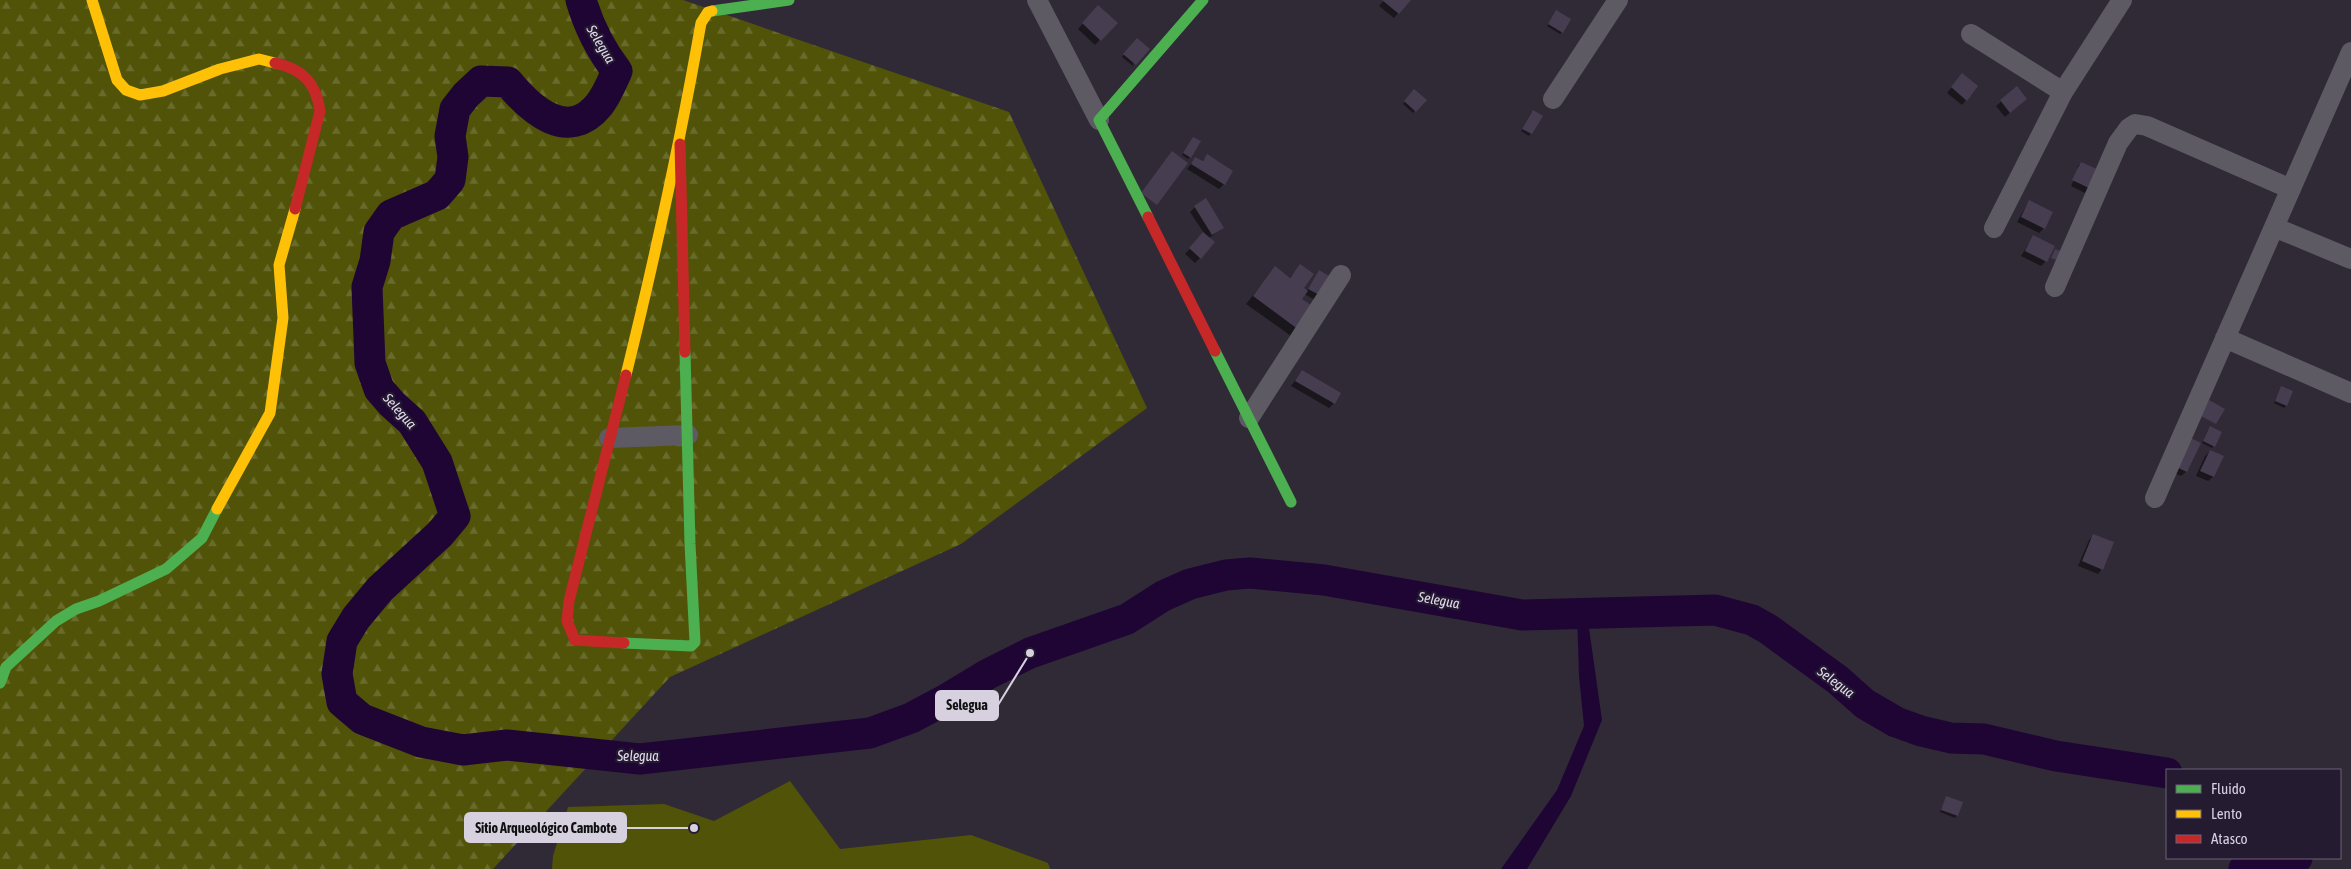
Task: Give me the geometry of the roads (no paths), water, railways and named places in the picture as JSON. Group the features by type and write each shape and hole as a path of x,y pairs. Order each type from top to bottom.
{"street":[{"path":"0,683 6,667 56,621 76,609 99,602 166,569 202,538 226,490 270,413 283,318 279,265 314,143 320,111 318,96 309,79 286,64 259,59 220,69 163,91 140,95 126,90 117,80 92,0"},
{"path":"680,144 695,642 691,646 676,648 575,640 567,621 569,601 652,271 680,144 700,22 708,12 789,0"},
{"path":"1037,0 1291,502"},
{"path":"1099,120 1203,0"},
{"path":"1553,99 1618,0"},
{"path":"1994,228 2064,92 2122,0"},
{"path":"1971,34 2064,92"},
{"path":"2155,498 2351,52"},
{"path":"2055,287 2118,143 2129,128 2135,124 2147,126 2291,189"},
{"path":"2274,227 2351,259"},
{"path":"1249,418 1341,275"},
{"path":"2225,338 2351,393"},
{"path":"609,438 688,435"}],"waterway":[{"name":"Selegua","path":"581,0 596,37 617,71 599,105 587,116 575,121 563,122 539,112 517,93 508,82 481,81 455,109 450,136 453,157 450,180 437,195 391,215 379,232 375,261 367,287 370,363 379,389 412,422 437,462 455,516 440,534 380,589 356,618 342,641 337,674 342,702 362,719 421,742 463,750 507,745 640,759 870,733 911,718 988,674 1030,653 1127,619 1163,596 1190,584 1226,575 1250,573 1324,580 1522,615 1715,610 1752,620 1768,629 1838,680 1865,704 1896,722 1921,731 1951,738 1984,739 2056,756 2166,773"},
{"name":"Selegua","path":"2244,869 2270,869 2295,859"}],"place":[{"name":"Selegua","path":"1030,653"},
{"name":"Sitio Arqueológico Cambote","path":"694,828"}]}
